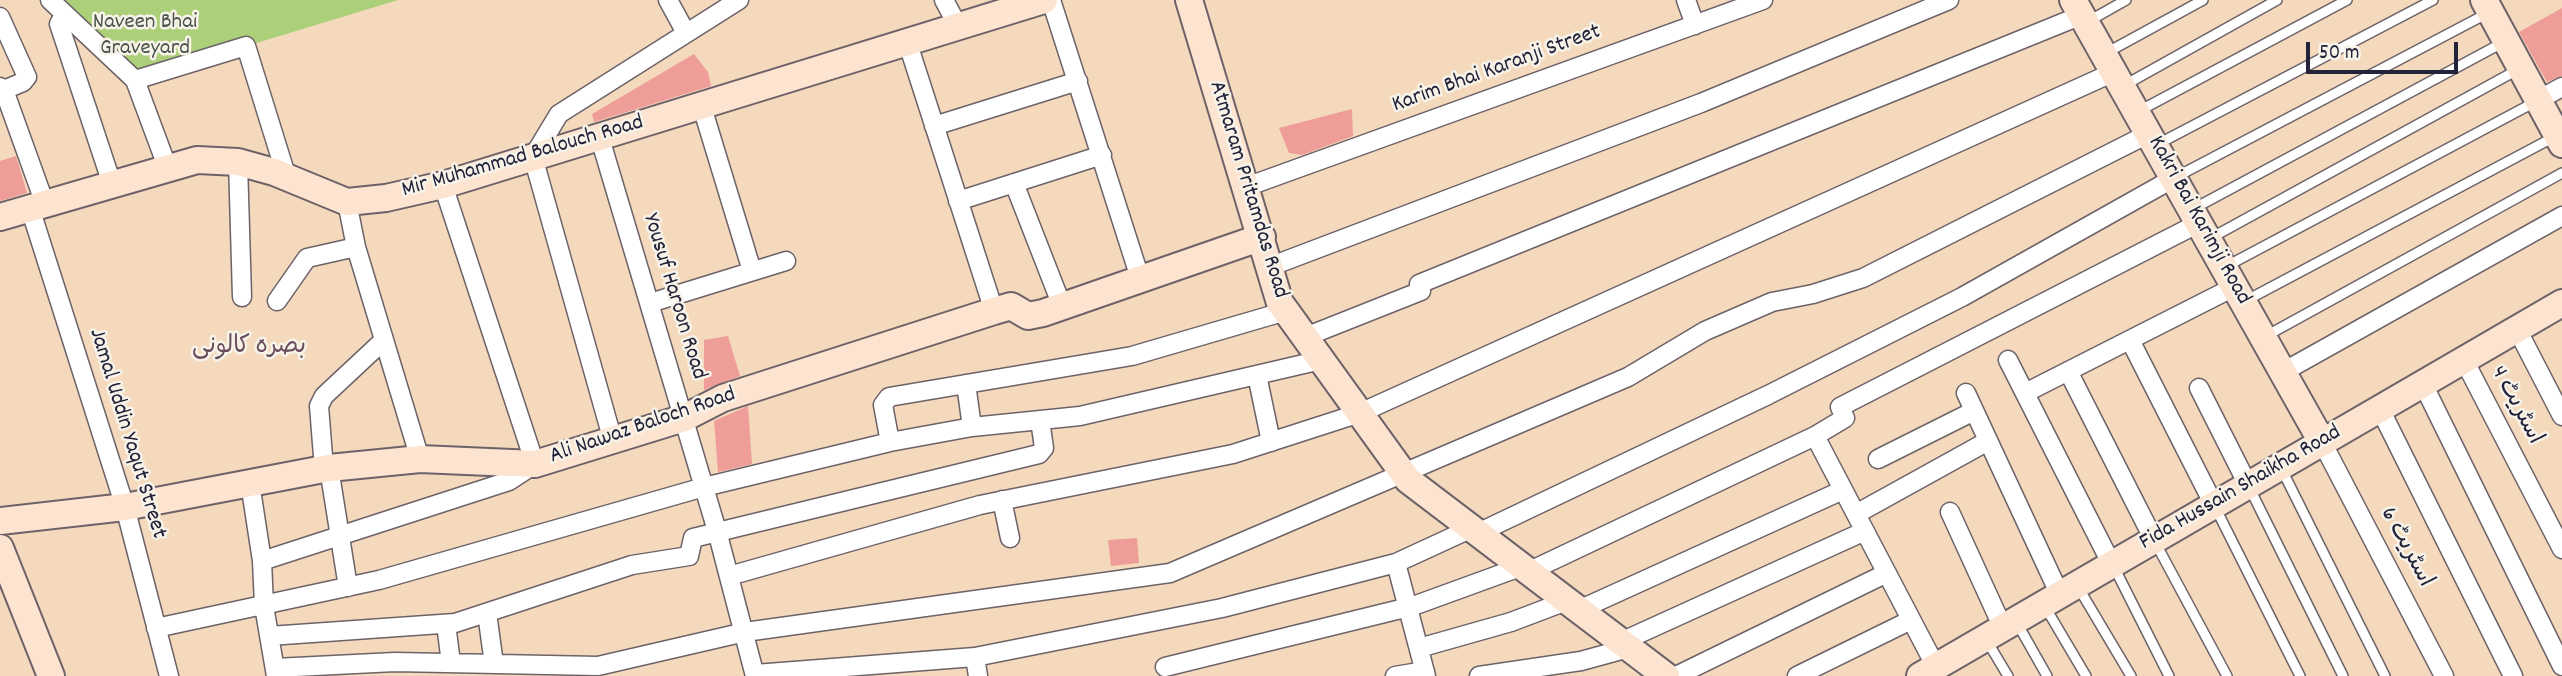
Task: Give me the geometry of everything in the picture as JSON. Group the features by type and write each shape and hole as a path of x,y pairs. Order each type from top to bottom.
{"street":[{"path":"50,0 135,80 168,169"},
{"path":"668,0 686,33"},
{"path":"613,441 533,157 559,114 739,0"},
{"path":"944,0 959,28"},
{"name":"Mir Muhammad Balouch Road","path":"0,217 197,160 238,162 347,202 386,198 443,185 1044,0"},
{"path":"1051,0 1140,278"},
{"name":"Atmaram Pritamdas Road","path":"1189,0 1269,267 1286,311 1304,337 1404,474 1628,644 1666,676"},
{"path":"1686,0 1695,25"},
{"name":"Karim Bhai Karanji Street","path":"1246,187 1763,0"},
{"path":"1269,267 1701,103 1949,0"},
{"path":"2487,6 2560,140"},
{"path":"1304,337 1421,291 1419,284 2080,12"},
{"name":"Kakri Bai Karimji Road","path":"2080,12 2322,442"},
{"path":"65,14 59,24 113,184"},
{"path":"0,17 27,77 23,82 2,89"},
{"path":"908,44 994,311"},
{"path":"135,80 246,46 286,178"},
{"path":"729,576 1002,500 1233,454 1360,413 2113,71"},
{"path":"934,126 1077,81"},
{"path":"2538,100 2562,87"},
{"name":"Jamal Uddin Yaqut Street","path":"2,89 125,507 169,676"},
{"path":"702,107 752,271"},
{"path":"250,483 262,561 264,606 276,672 364,670 451,663 598,666 745,632 1170,573 1628,377 1706,331 1772,302 1813,294 1863,278 2147,130"},
{"name":"Yousuf Haroon Road","path":"599,135 717,531 755,675"},
{"path":"958,201 1102,155"},
{"path":"238,162 242,297"},
{"path":"755,675 975,657 1222,608 1396,563 1475,530 1768,395 1962,297 2174,178"},
{"path":"1014,183 1062,306"},
{"path":"262,561 509,481 535,464 443,185"},
{"path":"347,202 356,247 420,459"},
{"path":"2283,372 2562,216"},
{"path":"1165,667 1205,668 1408,607 1526,568 1815,436 1845,418 1840,407 2199,224"},
{"name":"Ali Nawaz Baloch Road","path":"0,521 125,507 326,468 420,459 535,464 684,418 723,398 994,311 1011,306 1028,316 1262,237"},
{"path":"277,301 307,258 356,247"},
{"path":"650,303 786,261"},
{"path":"2025,393 2234,286"},
{"name":"Fida Hussain Shaikha Road","path":"1940,668 2001,629 2562,303"},
{"path":"890,442 884,400 1132,356 1286,311"},
{"path":"2517,329 2562,416"},
{"path":"348,587 326,468 319,405 324,396 384,340"},
{"path":"2130,340 2214,505"},
{"path":"156,628 348,587 704,487 890,442 972,427 1080,416 1321,360"},
{"path":"2008,360 2112,565"},
{"name":"اسٹریٹ 4","path":"2464,360 2562,549"},
{"path":"2068,371 2154,540"},
{"path":"1257,375 1270,442"},
{"path":"966,384 972,427"},
{"path":"2423,384 2562,666"},
{"path":"2199,388 2248,485"},
{"path":"1966,393 2060,595"},
{"path":"2379,409 2513,676"},
{"path":"1878,459 1974,411"},
{"path":"269,636 446,624 632,565 688,556 692,538 1040,454 1044,448 1040,420"},
{"path":"1815,436 1911,620 1940,668"},
{"path":"1856,514 1988,441"},
{"name":"اسٹریٹ 6","path":"2322,442 2444,676"},
{"path":"1419,648 1575,605 1843,490"},
{"path":"1002,500 1010,538"},
{"path":"1950,512 2001,629"},
{"path":"1479,676 1581,661 1628,644 1865,531"},
{"path":"0,548 51,676"},
{"path":"1395,676 1425,673 1396,563"},
{"path":"1676,676 1887,573"},
{"path":"488,612 494,664"},
{"path":"1797,676 1911,620"},
{"path":"446,624 451,663"},
{"path":"975,657 978,676"}],"lane":[{"path":"2080,12 2126,0"},
{"path":"2113,71 2203,0"},
{"path":"2113,71 2277,0"},
{"path":"2147,130 2347,0"},
{"path":"2147,130 2432,0"},
{"path":"2174,178 2487,6"},
{"path":"2199,224 2506,41"},
{"path":"2199,224 2521,68"},
{"path":"2234,286 2538,100"},
{"path":"2234,286 2560,140"},
{"path":"2263,338 2562,173"},
{"path":"2281,467 2385,676"},
{"path":"2248,485 2343,676"},
{"path":"2214,505 2301,676"},
{"path":"2154,540 2227,676"},
{"path":"2112,565 2169,676"},
{"path":"2060,595 2086,676"},
{"path":"2060,595 2131,676"},
{"path":"2001,629 2008,676"},
{"path":"2001,629 2047,676"}],"green space":[{"name":"Naveen Bhai Graveyard","path":"50,0 398,0 135,80"}],"building":[{"path":"2562,8 2562,76 2547,82 2519,32"},
{"path":"694,54 708,72 711,86 594,122 592,114"},
{"path":"1352,109 1353,136 1302,155 1289,153 1279,128"},
{"path":"16,156 27,193 0,201 0,161"},
{"path":"728,336 740,376 704,390 704,340"},
{"path":"748,406 752,464 718,472 714,421"},
{"path":"1137,538 1139,563 1111,566 1108,540"}],"district":[{"name":"بصرہ کالونی","path":"249,349"}]}
